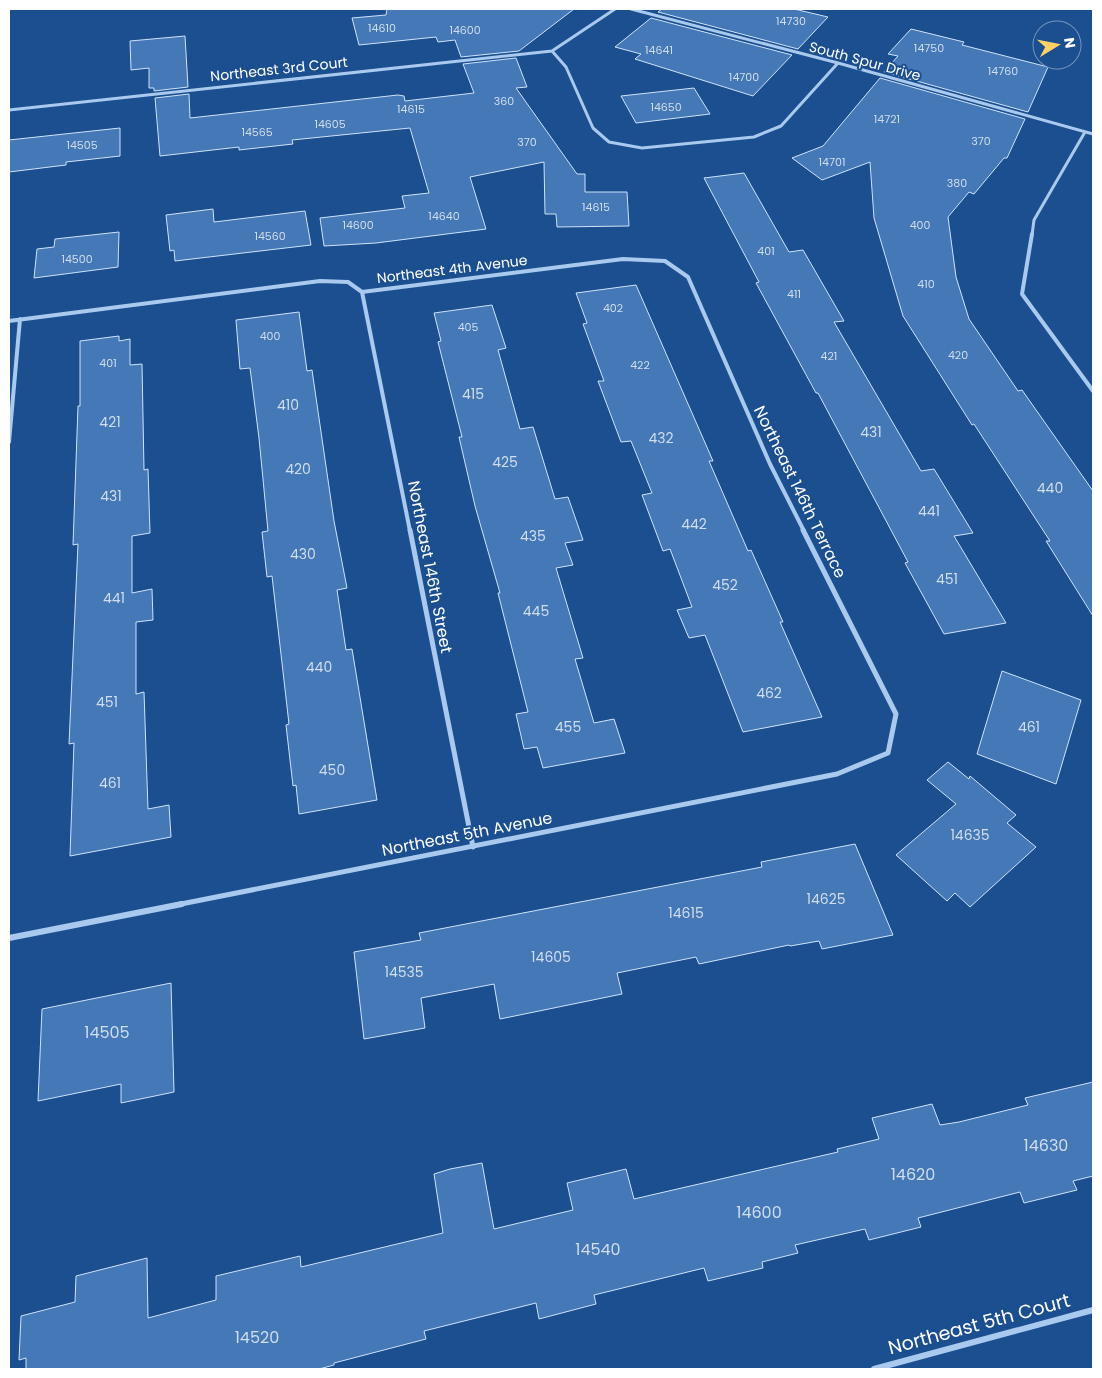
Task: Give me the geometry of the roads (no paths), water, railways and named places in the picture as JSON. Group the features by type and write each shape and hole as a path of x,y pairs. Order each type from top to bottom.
{"street":[{"path":"615,9 552,51 566,67 593,128 609,142 642,148 754,137 781,126 838,63"},
{"name":"South Spur Drive","path":"631,9 838,63 1093,134"},
{"name":"Northeast 3rd Court","path":"9,110 552,51"},
{"path":"1085,132 1034,220 1022,294 1093,392"},
{"name":"Northeast 4th Avenue","path":"9,321 320,281 348,282 362,292 623,259 665,261 688,277"},
{"name":"Northeast 146th Terrace","path":"688,277 770,464 896,714"},
{"name":"Northeast 146th Street","path":"362,292 473,847"},
{"path":"9,442 20,319"},
{"name":"Northeast 5th Avenue","path":"9,938 837,774 888,753 896,714"},
{"name":"Northeast 5th Court","path":"874,1369 1093,1310"}]}
